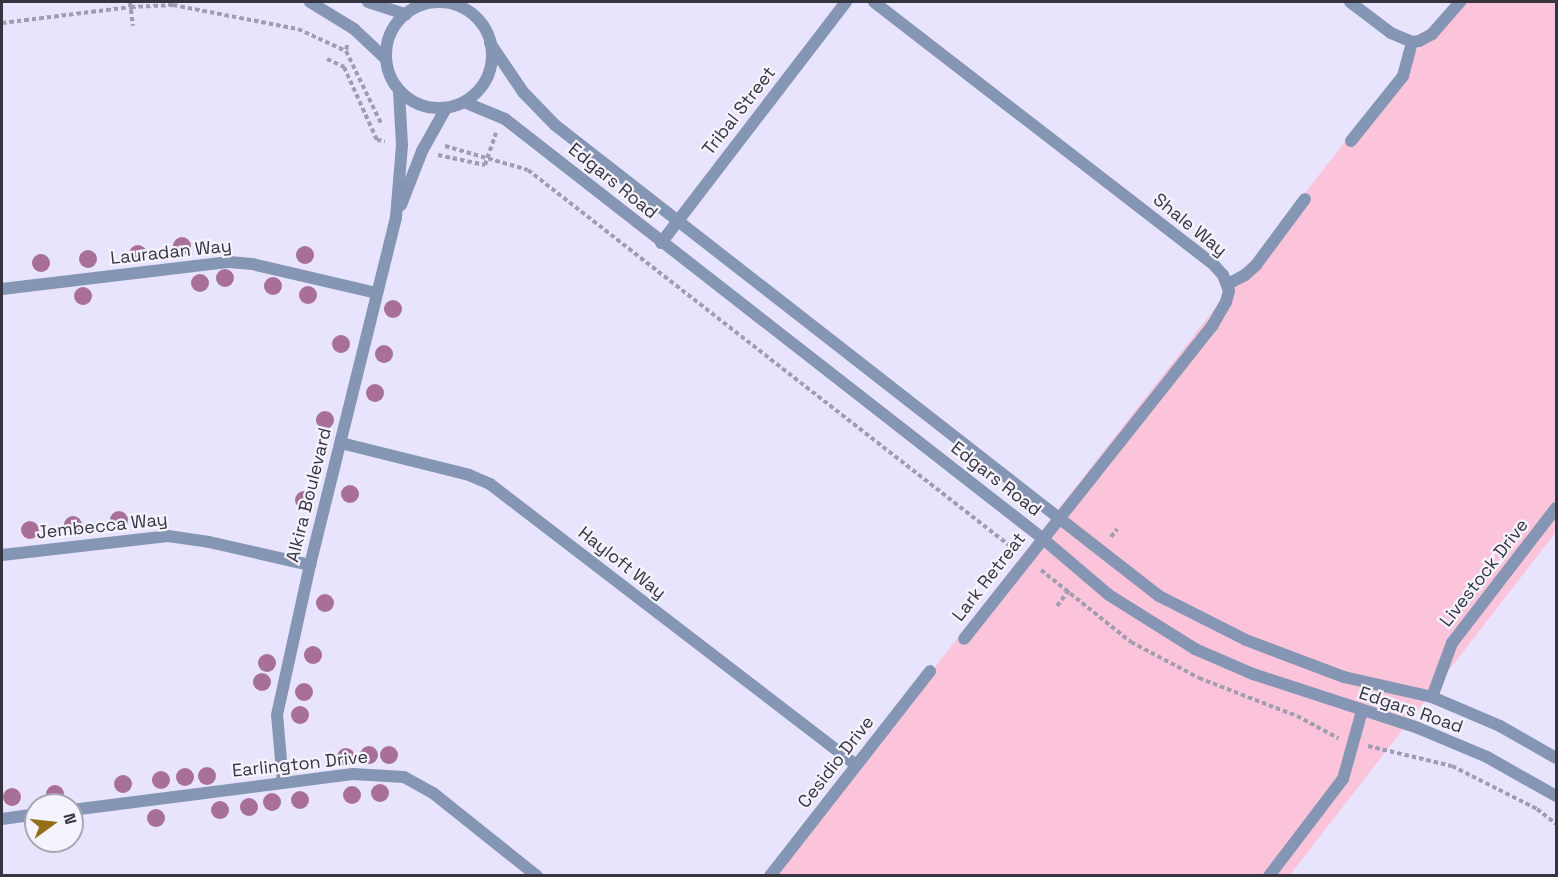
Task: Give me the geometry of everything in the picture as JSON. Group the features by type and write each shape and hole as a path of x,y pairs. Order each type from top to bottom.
{"street":[{"path":"310,2 354,29 386,59"},
{"path":"369,2 406,14"},
{"path":"474,2 478,20 490,43 492,60 487,77 477,92 464,102 446,108 421,105 399,91 390,76 386,59 390,34 406,14 423,3 448,3 465,9 478,20"},
{"name":"Tribal Street","path":"661,243 846,2"},
{"name":"Shale Way","path":"874,2 1214,266 1228,284 1226,302 1212,326 1060,519 1042,538"},
{"path":"1350,2 1391,33 1412,42 1432,34 1460,2"},
{"path":"1351,141 1403,76 1412,42"},
{"name":"Edgars Road","path":"490,43 523,92 555,125 1159,596 1246,640 1344,677 1432,697 1500,726 1557,758"},
{"name":"Alkira Boulevard","path":"396,217 402,145 399,91"},
{"name":"Edgars Road","path":"464,102 506,118 661,243 1042,538 1109,595 1195,649 1253,674 1418,728 1486,757 1557,796"},
{"name":"Alkira Boulevard","path":"283,783 277,715 310,566 396,217 422,150 446,108"},
{"path":"1228,284 1245,275 1256,265 1305,200"},
{"name":"Lauradan Way","path":"2,289 230,262 252,264 377,293"},
{"name":"Hayloft Way","path":"341,442 469,474 490,484 856,765"},
{"name":"Livestock Drive","path":"1432,697 1452,644 1557,508"},
{"name":"Jembecca Way","path":"2,555 168,536 209,542 310,566"},
{"name":"Lark Retreat","path":"964,639 1042,538"},
{"name":"Cesidio Drive","path":"770,876 930,671"},
{"path":"1269,876 1343,779 1362,711"},
{"name":"Earlington Drive","path":"84,808 353,774 404,777 433,793 537,876"},
{"path":"2,819 24,816"}],"path":[{"path":"130,2 133,26"},
{"path":"2,24 173,5 298,30 346,51"}],"shaded area":[{"path":"1454,2 1556,2 1556,532 1290,875 772,876"}]}
